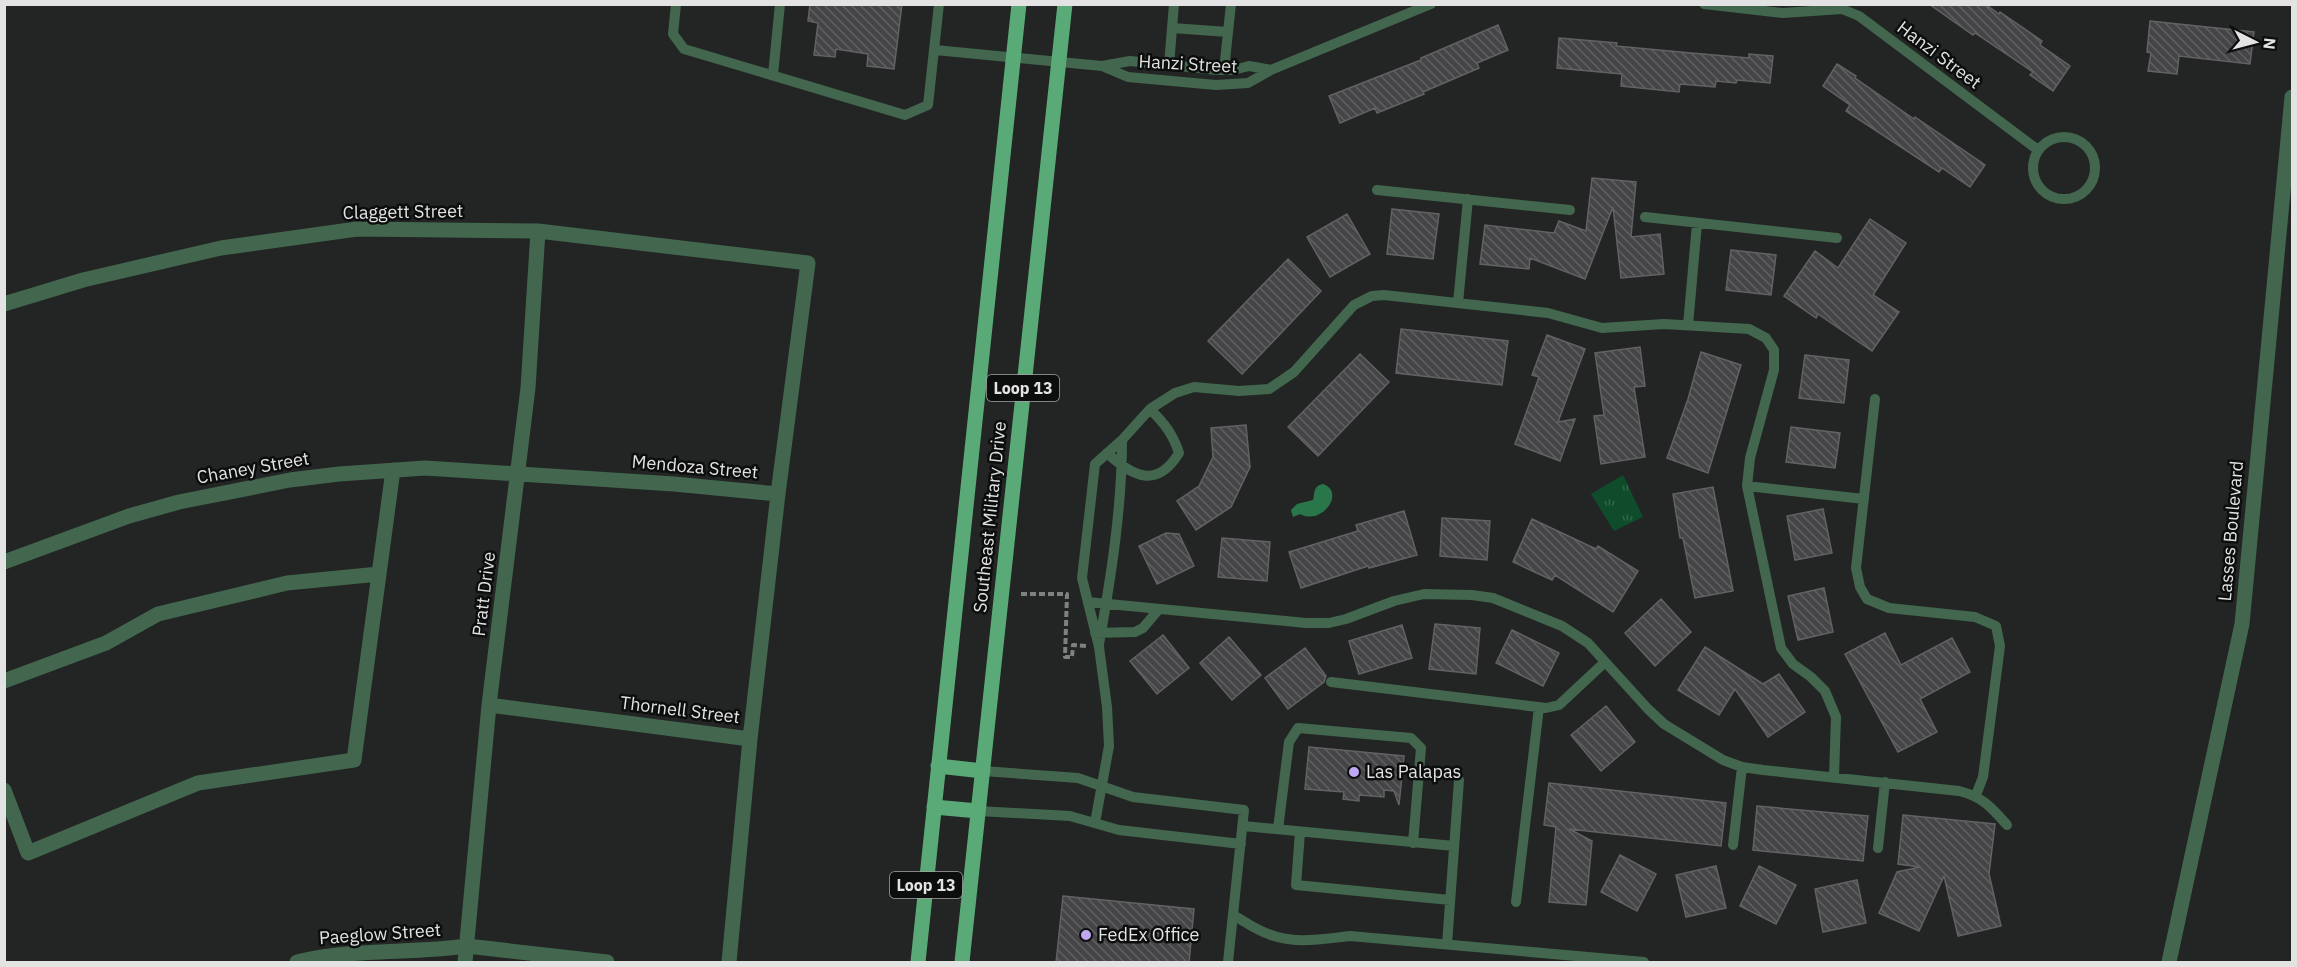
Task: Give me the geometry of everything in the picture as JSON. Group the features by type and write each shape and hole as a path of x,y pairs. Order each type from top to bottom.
{"main road":[{"name":"Southeast Military Drive","path":"918,963 1019,4"},
{"name":"Southeast Military Drive","path":"962,963 1065,4"},
{"path":"938,766 982,771"},
{"path":"934,807 978,811"}],"street":[{"name":"Lasses Boulevard","path":"2169,963 2242,624 2292,97"},
{"name":"Claggett Street","path":"4,304 83,280 221,248 345,230 538,231 808,263"},
{"name":"Pratt Drive","path":"465,963 489,705 528,388 538,231"},
{"name":"Mendoza Street","path":"519,474 674,484 778,494 808,263"},
{"name":"Chaney Street","path":"4,562 129,516 179,502 290,480 424,468 519,474"},
{"path":"4,790 28,853 198,783 354,760 393,470"},
{"path":"750,739 778,494"},
{"path":"4,681 106,643 158,614 287,583 379,574"},
{"name":"Thornell Street","path":"489,705 750,739 729,963"},
{"name":"Paeglow Street","path":"297,963 355,952 446,949 467,946 607,963"}],"lane":[{"path":"676,4 673,34 684,49 906,115 928,105 939,4"},
{"path":"773,75 780,4"},
{"path":"1169,65 1174,4"},
{"path":"1224,70 1231,4"},
{"name":"Hanzi Street","path":"1102,66 1128,77 1216,85 1248,83 1271,70 1431,4"},
{"name":"Hanzi Street","path":"1704,4 1783,13 1842,9 1859,16 2038,150"},
{"path":"1172,28 1228,32"},
{"name":"Hanzi Street","path":"934,50 1102,66 1130,61 1224,70 1249,66 1271,70"},
{"path":"2058,137 2082,142 2092,154 2094,162 2090,186 2070,199 2046,194 2036,181 2034,174 2038,150 2058,137"},
{"path":"1377,190 1570,210"},
{"path":"1458,303 1468,199"},
{"path":"1645,217 1837,238"},
{"path":"1688,325 1697,224"},
{"path":"1095,823 1109,746 1098,634 1082,578 1095,464 1122,440 1150,409 1175,393 1194,387 1239,391 1269,389 1294,372 1354,305 1372,296 1384,295 1548,313 1602,328 1664,324 1688,325 1749,329 1766,338 1774,350 1774,370 1750,458 1747,486 1781,648 1793,664 1812,677 1825,691 1836,717 1834,776"},
{"path":"1875,399 1856,568 1860,587 1867,599 1889,608 1975,617 1996,626 2000,646 1983,777 1976,795"},
{"path":"1107,453 1122,467 1139,476 1158,475 1170,468 1179,453 1174,438 1150,409"},
{"path":"1098,634 1107,603 1122,467 1122,440"},
{"path":"1747,486 1864,499"},
{"path":"1088,602 1306,623 1329,623 1394,601 1424,594 1493,598 1562,626 1588,643 1664,723 1723,760 1742,767 1959,790 1976,795 2007,825"},
{"path":"1098,634 1135,632 1143,628 1159,609"},
{"path":"1332,682 1539,707 1559,705 1605,662"},
{"path":"1516,902 1539,707"},
{"path":"1278,829 1289,742 1298,728 1411,738 1421,747 1413,843"},
{"path":"1733,845 1742,767"},
{"path":"982,771 1078,778 1132,797 1244,810 1228,963"},
{"path":"1447,944 1459,780"},
{"path":"1878,848 1885,782"},
{"path":"978,811 1070,816 1119,830 1241,844"},
{"path":"1243,826 1454,846"},
{"path":"1300,832 1296,885 1450,900"},
{"path":"1233,915 1267,934 1291,940 1350,936 1447,944 1553,958 1644,963"}],"path":[{"path":"1021,594 1067,594 1065,657 1072,657 1073,645 1099,647"}],"green space":[{"path":"1623,475 1643,517 1614,531 1591,494"}],"shaded area":[{"path":"1323,484 1330,488 1332,500 1323,512 1316,516 1300,514 1293,517 1291,510 1297,504 1313,500 1316,488"}],"building":[{"path":"810,4 902,4 894,69 867,66 868,54 836,49 835,57 814,55 818,23 808,21"},
{"path":"1929,4 1985,4 2042,41 2040,45 2070,66 2053,91 2030,75 2033,72 1975,33 1973,35"},
{"path":"2150,21 2254,32 2250,64 2179,56 2177,74 2148,71 2151,53 2147,52"},
{"path":"1498,25 1508,50 1477,63 1479,68 1377,113 1375,108 1340,123 1329,96 1421,60 1421,58"},
{"path":"1559,38 1617,43 1616,46 1749,58 1749,54 1773,56 1770,83 1716,81 1715,87 1680,84 1679,92 1621,86 1622,74 1557,68"},
{"path":"1837,64 1914,119 1915,117 1985,165 1970,187 1942,168 1939,172 1846,111 1850,105 1823,86"},
{"path":"1592,178 1636,182 1631,237 1660,234 1664,274 1621,278 1613,207 1585,279 1530,258 1529,269 1480,264 1485,225 1554,233 1559,221 1586,231"},
{"path":"1392,209 1439,214 1433,259 1387,254"},
{"path":"1347,214 1370,254 1330,277 1307,237"},
{"path":"1870,219 1906,243 1873,295 1899,312 1872,351 1818,314 1816,318 1784,296 1815,251 1838,268"},
{"path":"1731,250 1776,255 1771,295 1726,290"},
{"path":"1288,259 1321,291 1242,374 1208,341"},
{"path":"1401,329 1508,341 1502,385 1396,373"},
{"path":"1547,335 1585,349 1558,422 1575,419 1560,461 1515,444 1539,377 1532,375"},
{"path":"1640,347 1645,386 1634,387 1645,457 1601,464 1594,416 1604,415 1595,353"},
{"path":"1701,352 1741,365 1708,473 1667,458 1688,399"},
{"path":"1360,354 1389,382 1318,456 1288,427"},
{"path":"1805,355 1849,360 1844,403 1799,398"},
{"path":"1246,425 1250,467 1231,507 1196,530 1177,501 1199,486 1213,457 1211,428"},
{"path":"1791,427 1840,433 1835,468 1786,462"},
{"path":"1713,487 1733,591 1695,598 1683,538 1680,538 1673,494"},
{"path":"1823,509 1832,553 1795,560 1787,516"},
{"path":"1404,511 1417,555 1369,568 1368,566 1301,588 1289,552 1358,531 1356,525"},
{"path":"1442,518 1490,521 1487,560 1440,556"},
{"path":"1532,519 1596,549 1598,546 1638,571 1613,612 1555,575 1552,580 1513,562"},
{"path":"1166,533 1179,534 1194,566 1157,584 1139,546"},
{"path":"1222,538 1270,542 1267,581 1218,577"},
{"path":"1824,588 1833,632 1798,640 1788,596"},
{"path":"1661,599 1691,632 1655,666 1625,633"},
{"path":"1435,624 1480,628 1476,674 1429,669"},
{"path":"1402,625 1412,658 1359,674 1349,641"},
{"path":"1512,630 1559,653 1543,686 1496,663"},
{"path":"1885,633 1901,665 1952,638 1970,672 1920,699 1937,732 1898,752 1845,654"},
{"path":"1163,635 1189,668 1157,694 1130,661"},
{"path":"1229,637 1261,675 1232,700 1200,663"},
{"path":"1705,647 1763,684 1779,674 1805,712 1768,737 1735,689 1719,715 1678,690"},
{"path":"1305,648 1326,676 1324,682 1288,709 1265,678"},
{"path":"1606,706 1635,742 1601,771 1571,735"},
{"name":"Las Palapas","path":"1309,747 1404,756 1399,805 1394,791 1384,790 1384,797 1359,795 1359,801 1343,799 1344,792 1305,789"},
{"path":"1549,783 1726,803 1721,846 1569,829 1592,841 1586,905 1549,902 1556,827 1544,825"},
{"path":"1757,806 1868,816 1863,861 1753,850"},
{"path":"1903,815 1995,824 1989,874 2001,926 1958,936 1944,876 1919,931 1879,913 1897,872 1920,867 1898,864"},
{"path":"1620,855 1656,874 1637,911 1601,892"},
{"path":"1716,866 1726,908 1686,917 1676,875"},
{"path":"1759,866 1796,885 1776,924 1740,906"},
{"path":"1857,880 1866,923 1823,932 1815,889"},
{"path":"1063,896 1194,909 1189,963 1056,963"}],"place":[{"name":"Las Palapas","path":"1354,772"},
{"name":"FedEx Office","path":"1086,935"}]}
